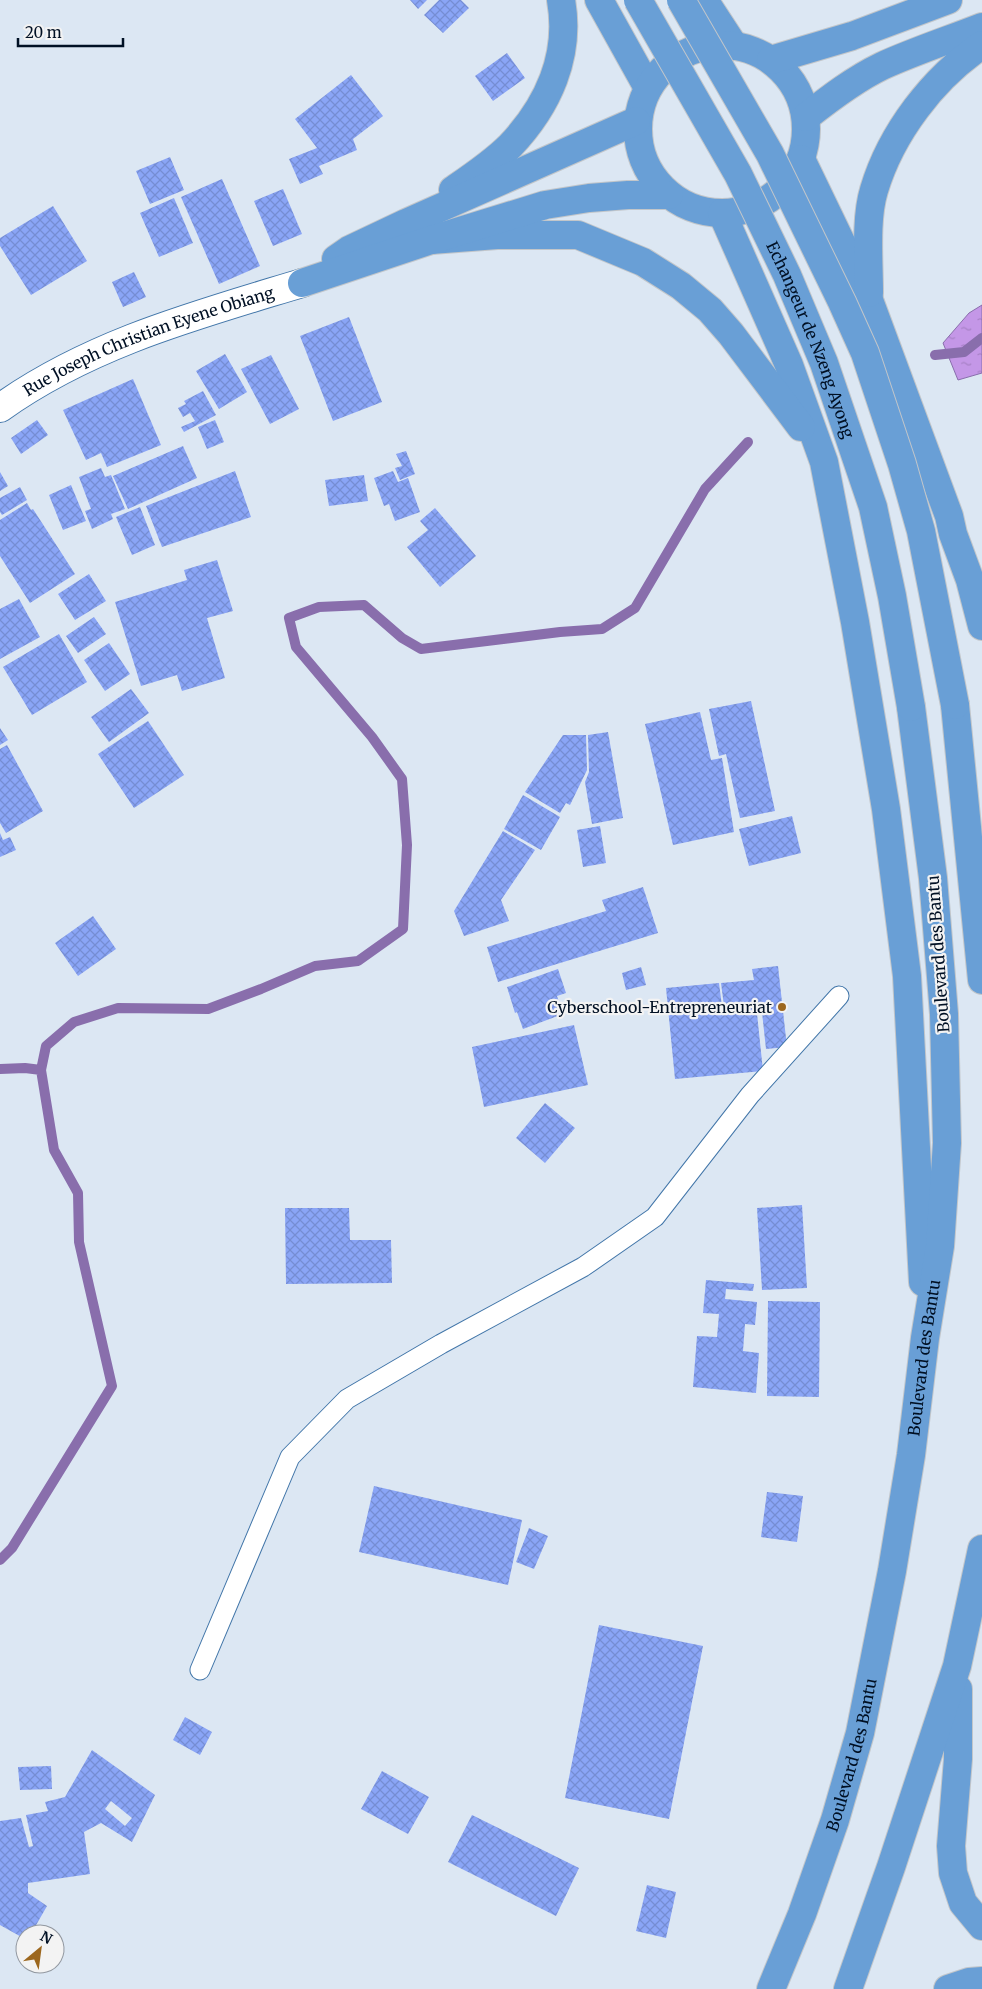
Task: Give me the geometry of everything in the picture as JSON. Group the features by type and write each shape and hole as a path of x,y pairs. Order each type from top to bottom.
{"highway":[{"path":"406,223 490,162 509,146 535,116 553,82 562,49 563,14 561,0"},
{"path":"599,0 648,88"},
{"name":"Echangeur de Nzeng Ayong","path":"638,0 738,174 788,275 824,363 873,507 892,596 911,707"},
{"path":"681,0 770,154 842,302 864,353 902,464 921,531 955,705 982,980"},
{"path":"704,0 734,46"},
{"path":"770,60 852,36 948,0"},
{"path":"806,117 833,97 881,67 933,44 982,27"},
{"path":"723,44 734,46 748,49 770,60 790,80 803,105 806,117 806,132 801,159 788,182 767,201 742,211 714,214 687,207 669,195 647,170 638,146 636,121 648,88 656,75 675,58 698,47 723,44"},
{"path":"869,300 869,228 873,191 890,148 926,95 958,62 982,44"},
{"path":"302,283 349,250 636,121"},
{"path":"801,159 869,300 949,516 952,534 970,580 982,626"},
{"path":"302,283 431,240 545,205 589,198 669,195"},
{"path":"722,213 789,365 818,451"},
{"path":"431,240 496,235 578,235 643,262 681,286 710,310 770,384 824,462 855,622 896,880 907,976 927,1329"},
{"name":"Boulevard des Bantu","path":"771,1989 802,1914 835,1820 860,1733 894,1561 911,1455 940,1246 946,1143 944,1014 933,878 911,707"},
{"path":"848,1989 891,1867 957,1666 982,1549"},
{"path":"957,1666 958,1759 951,1846 953,1873 963,1903 982,1926"},
{"path":"948,1989 969,1982 982,1981"}],"street":[{"name":"Rue Joseph Christian Eyene Obiang","path":"0,408 78,360 197,315 302,283"}],"lane":[{"path":"200,1670 290,1457 347,1399 441,1344 584,1267 655,1217 750,1094 839,996"}],"water":[{"path":"982,305 982,373 958,380 943,343 969,313"}],"building":[{"path":"410,0 427,0 418,9"},
{"path":"439,0 461,0 469,8 443,33 424,15"},
{"path":"507,53 525,78 493,101 475,76"},
{"path":"351,75 383,116 353,139 357,150 319,166 323,174 300,184 289,159 317,148 295,119"},
{"path":"170,157 184,190 150,204 136,171"},
{"path":"222,179 260,266 219,284 181,197"},
{"path":"283,189 302,234 273,246 254,201"},
{"path":"174,198 193,243 159,257 140,213"},
{"path":"53,206 87,261 31,295 0,246 0,238"},
{"path":"134,272 146,297 123,307 112,282"},
{"path":"349,317 382,402 333,421 300,336"},
{"path":"225,354 247,392 219,409 196,371"},
{"path":"271,355 299,409 270,424 241,369"},
{"path":"133,379 161,445 107,467 101,453 86,460 63,410"},
{"path":"203,391 216,415 184,432 181,427 195,421 190,413 183,417 178,408 186,404 184,401"},
{"path":"37,420 48,435 21,454 11,438"},
{"path":"215,420 224,442 207,449 198,427"},
{"path":"183,446 197,478 128,509 113,476"},
{"path":"406,451 415,474 400,480 395,468 402,466 396,454"},
{"path":"101,468 105,477 111,475 125,509 111,514 113,519 92,529 85,511 91,509 79,477"},
{"path":"235,471 251,517 162,547 146,506"},
{"path":"393,471 398,482 408,478 420,512 395,521 389,504 384,506 374,478"},
{"path":"0,472 8,486 0,491"},
{"path":"364,475 368,501 329,506 325,480"},
{"path":"71,485 86,521 63,530 49,495"},
{"path":"20,487 27,500 2,515 0,512 0,498"},
{"path":"27,503 31,510 33,509 75,574 30,603 0,556 0,520"},
{"path":"140,507 155,545 132,555 116,517"},
{"path":"435,508 476,556 440,587 407,547 428,530 420,521"},
{"path":"217,560 233,611 207,618 225,678 182,691 177,675 141,686 115,602 187,580 184,570"},
{"path":"89,574 106,601 75,620 58,594"},
{"path":"19,599 40,637 0,659 0,609"},
{"path":"94,617 106,634 78,653 66,636"},
{"path":"59,634 87,682 32,715 3,667"},
{"path":"109,643 130,674 105,691 84,660"},
{"path":"131,689 149,713 109,742 91,717"},
{"path":"751,701 775,811 740,818 726,754 719,756 709,709"},
{"path":"700,712 711,760 722,758 734,832 673,845 645,724"},
{"path":"148,721 184,775 134,808 98,754"},
{"path":"0,728 8,740 0,745"},
{"path":"608,732 623,818 592,824 585,782 589,772 588,735"},
{"path":"563,735 586,735 587,770 570,805 566,803 560,813 525,792"},
{"path":"7,745 43,811 6,833 0,823 0,749"},
{"path":"523,795 560,817 541,850 504,829"},
{"path":"792,816 801,853 749,866 739,829"},
{"path":"600,826 606,863 583,867 577,830"},
{"path":"503,831 535,850 501,900 509,921 464,936 454,911"},
{"path":"0,833 3,840 10,837 16,850 0,857"},
{"path":"643,887 658,933 498,982 487,947 606,911 602,900"},
{"path":"93,916 116,949 78,976 55,943"},
{"path":"778,966 787,1047 766,1049 761,1003 756,1004 763,1071 675,1079 666,988 719,983 723,1014 725,1014 721,983 754,980 752,969"},
{"path":"641,967 646,985 626,990 622,973"},
{"path":"558,969 566,993 557,996 563,1014 523,1029 517,1012 515,1013 507,987"},
{"path":"574,1025 588,1085 484,1107 472,1047"},
{"path":"545,1103 575,1128 545,1163 516,1138"},
{"path":"802,1205 807,1288 762,1290 757,1208"},
{"path":"285,1208 349,1208 350,1240 391,1240 392,1283 286,1284"},
{"path":"706,1280 754,1284 753,1291 726,1289 725,1299 757,1302 755,1325 745,1324 743,1351 759,1353 756,1393 693,1387 697,1336 717,1337 719,1314 703,1313"},
{"path":"768,1301 820,1302 819,1397 767,1396"},
{"path":"374,1486 522,1520 508,1585 359,1552"},
{"path":"767,1492 803,1496 797,1542 761,1537"},
{"path":"529,1528 548,1536 534,1569 516,1562"},
{"path":"599,1625 703,1646 669,1819 565,1798"},
{"path":"185,1717 212,1732 200,1755 173,1740"},
{"path":"92,1750 155,1795 132,1842 101,1823 84,1832 90,1874 28,1883 28,1893 47,1906 37,1924 15,1924 15,1933 0,1925 0,1821 21,1818 29,1847 33,1846 26,1815 48,1811 45,1802 65,1797","holes":["111,1801 132,1818 125,1826 105,1809"]},
{"path":"51,1766 52,1789 20,1790 18,1767"},
{"path":"382,1771 429,1797 408,1834 361,1809"},
{"path":"472,1815 579,1868 556,1916 448,1862"},
{"path":"647,1885 676,1892 666,1938 636,1931"}],"waterway":[{"path":"935,355 964,352 982,338"},
{"path":"0,1560 12,1548 112,1386 79,1242 78,1193 54,1150 41,1070 46,1046 74,1022 118,1008 208,1009 315,966 358,961 403,929 407,845 402,779 372,737 296,647 289,618 319,607 364,605 402,638 421,649 560,632 602,629 635,608 705,489 748,442"},
{"path":"0,1069 25,1068 41,1070"}],"place":[{"name":"Cyberschool-Entrepreneuriat","path":"782,1007"}]}
